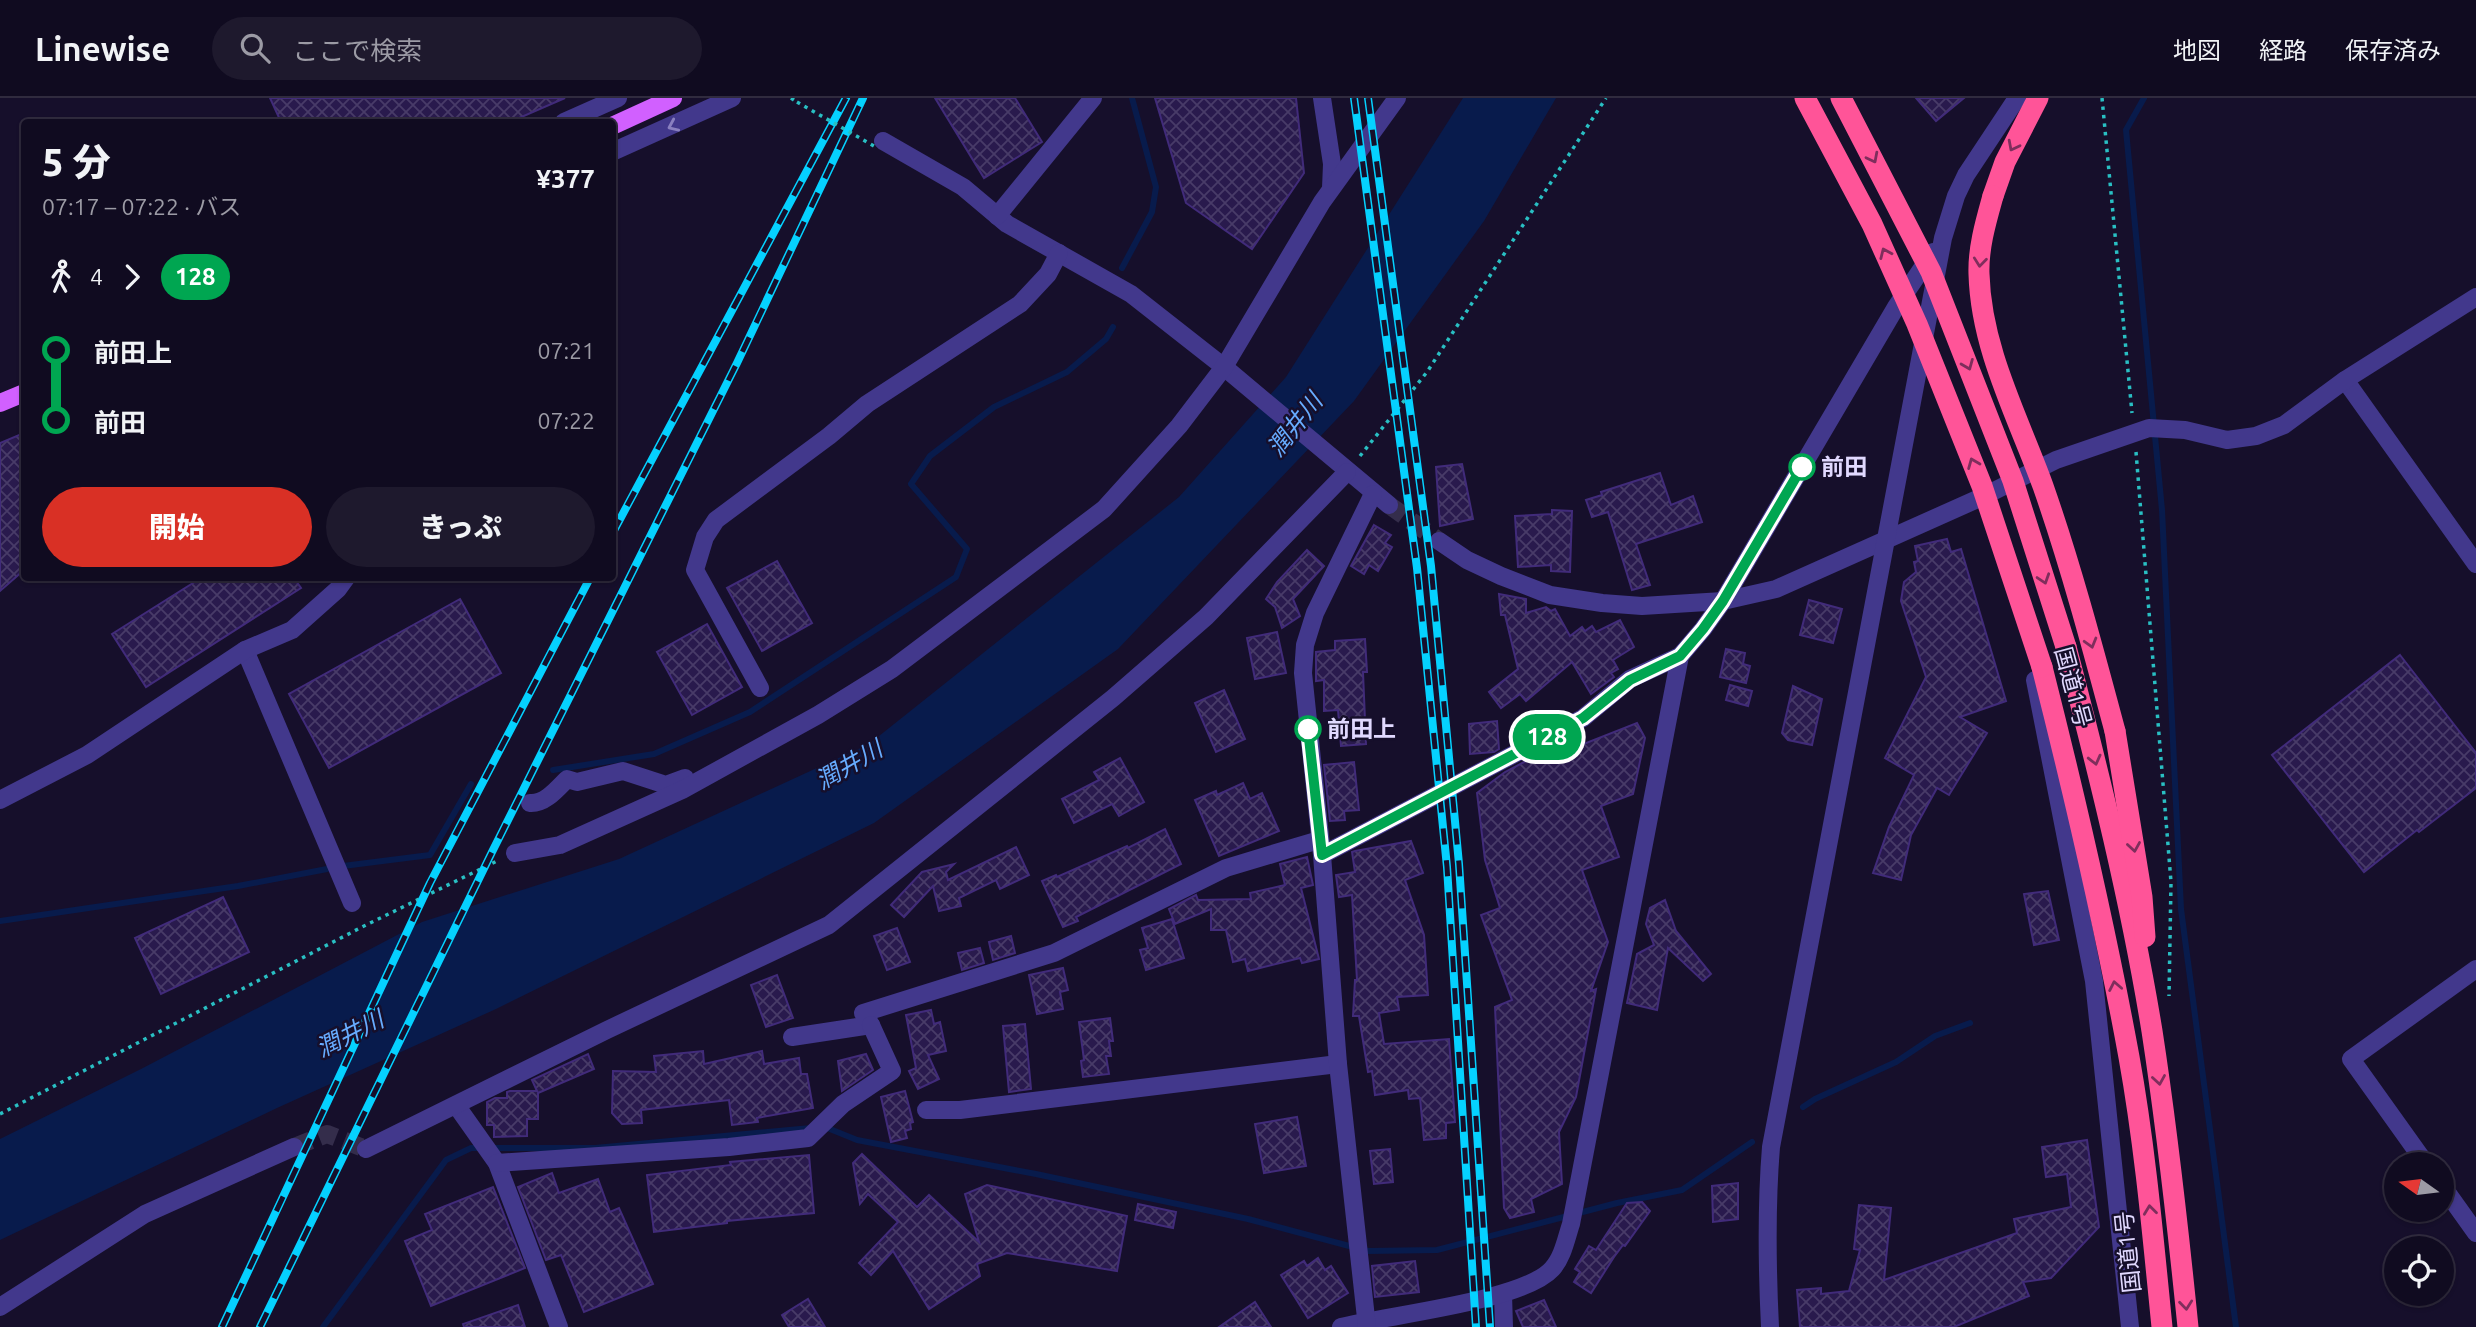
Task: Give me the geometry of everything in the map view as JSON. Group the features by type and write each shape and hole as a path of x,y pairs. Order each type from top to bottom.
{"highway":[{"name":"国道1号","path":"1805,98 1872,224 1917,324 1982,486 2042,667 2084,829 2129,1059 2151,1218 2162,1327"},
{"name":"国道1号","path":"1841,98 1931,272 2013,481 2066,647 2119,863 2151,1028 2166,1130 2188,1327"},
{"path":"2038,98 2005,162 1984,230 1979,272 1985,328 2000,376 2043,487 2089,635 2115,731 2142,897 2151,1028"}],"main road":[{"path":"616,124 665,102"},
{"path":"0,403 21,394"}],"street":[{"path":"571,119 618,98"},
{"path":"616,150 732,98"},
{"path":"997,216 1093,98"},
{"path":"1322,98 1332,164 1331,188"},
{"path":"515,853 560,845 682,790 818,715 892,669 1104,509 1179,425 1224,367 1331,188 1397,98"},
{"path":"1770,1327 1767,1202 1771,1147 1943,238 1956,196 1966,175 2017,98"},
{"path":"878,143 963,187 997,216 1131,294 1224,367 1389,505"},
{"path":"492,1155 729,1147 808,1138 843,1104 892,1071 863,1013 1055,953 1226,868 1320,847 1583,718 1630,680 1680,656 1703,629 1723,601 1896,307 1943,238"},
{"path":"760,688 695,570 705,537 716,520 829,436 867,404 1020,304 1048,274 1059,253"},
{"path":"1439,541 1467,560 1550,595 1643,607 1723,601 1776,589 1982,497 2056,460 2149,428 2185,430 2227,440 2256,436 2284,425 2345,380 2476,297"},
{"path":"2345,380 2476,564"},
{"path":"366,1149 607,1030 829,925 1112,698 1206,617 1347,471"},
{"path":"1367,1324 1338,1064 1303,673 1305,645 1325,590 1373,494"},
{"path":"1982,497 2037,688 2094,981 2130,1327"},
{"path":"0,800 88,755 245,650 292,629 344,581"},
{"path":"245,650 352,903"},
{"path":"1341,1327 1367,1324 1503,1294 1536,1281 1552,1269 1564,1249 1680,656"},
{"path":"530,803 544,800 568,779 577,782 623,771 666,785 722,768"},
{"path":"2417,1152 2351,1059 2476,969"},
{"path":"792,1037 871,1025"},
{"path":"926,1110 960,1110 1338,1064"},
{"path":"456,1105 492,1155 559,1327"},
{"path":"0,1307 145,1214 294,1147"},
{"path":"2454,1202 2476,1233"},
{"path":"1503,1294 1504,1327"}],"path":[{"path":"791,98 878,143"},
{"path":"1347,471 1427,372 1606,98"},
{"path":"2102,98 2134,433 2171,882 2169,1006"},
{"path":"0,1114 364,926 515,853"}],"water":[{"name":"潤井川","path":"1463,98 1556,98 1484,221 1354,401 1118,649 874,823 496,1009 277,1108 0,1240 0,1139 141,1069 422,922 619,859 869,744 1179,497 1286,377"}],"building":[{"path":"270,98 565,98 517,119 280,119"},
{"path":"935,98 1015,98 1042,142 984,178"},
{"path":"1155,98 1296,98 1304,173 1252,249 1186,203"},
{"path":"1916,98 1964,98 1936,121"},
{"path":"21,434 21,573 0,591 0,443"},
{"path":"1462,464 1473,519 1440,526 1436,467"},
{"path":"1660,473 1671,505 1693,496 1702,522 1636,544 1650,585 1632,590 1608,512 1592,517 1586,500 1602,495 1601,492"},
{"path":"1552,510 1572,511 1570,572 1551,571 1551,565 1518,567 1515,516 1552,514"},
{"path":"1374,525 1391,535 1385,543 1392,547 1378,571 1369,565 1364,574 1351,566"},
{"path":"1947,539 1951,552 1961,549 2006,701 1960,717 1987,733 1949,795 1937,788 1911,835 1901,880 1873,873 1889,827 1914,775 1885,758 1926,677 1901,601 1904,582 1916,572 1914,562 1918,561 1915,546"},
{"path":"1307,550 1324,566 1293,599 1300,616 1282,628 1275,607 1266,599 1277,582"},
{"path":"777,561 812,623 762,651 727,588"},
{"path":"196,581 296,581 301,588 146,687 112,634"},
{"path":"1499,594 1526,599 1526,613 1546,607 1551,611 1555,609 1570,636 1582,627 1585,631 1592,626 1596,632 1620,620 1634,647 1613,660 1618,669 1611,673 1614,677 1591,694 1572,662 1526,701 1520,694 1501,708 1489,692 1518,669 1505,615 1501,615"},
{"path":"460,599 501,673 329,768 289,694"},
{"path":"1809,600 1842,609 1833,643 1800,635"},
{"path":"707,624 742,687 692,715 657,652"},
{"path":"1277,632 1286,673 1255,679 1247,638"},
{"path":"1365,639 1367,672 1363,672 1366,744 1341,746 1338,710 1324,711 1324,680 1316,681 1316,652 1335,650 1335,641"},
{"path":"1726,649 1745,653 1743,664 1750,666 1746,683 1720,677"},
{"path":"2400,655 2476,753 2476,788 2364,872 2272,755"},
{"path":"1730,685 1752,691 1748,706 1726,700"},
{"path":"1793,686 1822,699 1812,745 1788,740 1782,733"},
{"path":"1224,690 1245,739 1216,752 1195,703"},
{"path":"1497,721 1499,749 1494,752 1470,754 1469,724"},
{"path":"1637,723 1645,738 1633,794 1601,806 1619,857 1582,870 1608,942 1591,991 1596,989 1576,1097 1559,1132 1562,1184 1531,1199 1534,1212 1510,1218 1504,1208 1495,1007 1512,1000 1481,915 1500,908 1485,860 1477,793 1505,772 1526,761 1536,757 1538,762"},
{"path":"1120,758 1144,802 1119,816 1112,804 1074,823 1062,799 1099,780 1094,772"},
{"path":"1354,762 1359,810 1344,811 1345,820 1330,821 1324,765"},
{"path":"1243,783 1250,799 1262,793 1279,831 1219,856 1195,800 1216,791 1217,795"},
{"path":"1165,829 1181,864 1076,917 1078,921 1063,927 1042,881 1127,846 1128,848"},
{"path":"1411,841 1423,873 1405,880 1424,935 1428,995 1397,997 1399,1010 1379,1013 1384,1044 1449,1039 1455,1122 1446,1123 1446,1138 1424,1140 1420,1098 1409,1099 1408,1090 1375,1095 1372,1071 1368,1072 1359,1016 1353,1016 1357,980 1352,895 1339,897 1336,875 1355,872 1352,852"},
{"path":"1016,847 1029,875 1000,889 996,880 959,898 961,906 939,911 933,886 904,917 891,905 922,872 954,864 946,872 948,880"},
{"path":"1307,857 1313,885 1301,888 1319,959 1302,963 1300,958 1248,971 1245,959 1233,962 1226,930 1211,930 1211,909 1175,924 1169,909 1196,895 1198,900 1251,899 1250,893 1285,885 1280,864"},
{"path":"2048,891 2059,940 2034,945 2024,894"},
{"path":"223,897 249,952 161,994 135,938"},
{"path":"1665,900 1676,931 1711,974 1703,981 1668,948 1657,1010 1627,1003 1637,954 1654,945 1646,924 1650,908"},
{"path":"1172,919 1184,958 1146,970 1140,950 1148,948 1142,928"},
{"path":"897,928 910,962 887,970 874,936"},
{"path":"1011,936 1015,953 993,960 989,942"},
{"path":"980,948 984,963 962,970 958,953"},
{"path":"1063,968 1068,990 1060,992 1063,1009 1037,1014 1029,975"},
{"path":"777,975 793,1018 766,1027 751,985"},
{"path":"931,1010 934,1024 940,1022 946,1051 928,1055 939,1079 918,1089 909,1071 916,1068 906,1015"},
{"path":"1110,1018 1113,1041 1109,1041 1111,1056 1106,1056 1109,1074 1083,1077 1081,1061 1084,1060 1079,1022"},
{"path":"1025,1024 1031,1089 1009,1092 1003,1026"},
{"path":"703,1051 704,1064 762,1051 764,1064 799,1058 801,1074 807,1074 813,1108 757,1118 758,1122 732,1125 729,1100 641,1110 642,1123 622,1124 612,1113 613,1071 656,1072 654,1056"},
{"path":"588,1054 594,1069 538,1093 538,1119 527,1119 527,1136 494,1137 494,1125 487,1125 487,1102 495,1098 507,1098 507,1092 510,1091 537,1091 532,1080"},
{"path":"866,1054 873,1070 842,1091 838,1061"},
{"path":"905,1091 913,1122 910,1123 911,1129 905,1131 907,1138 891,1142 881,1097"},
{"path":"1297,1117 1306,1166 1264,1173 1255,1124"},
{"path":"2087,1140 2099,1227 2051,1278 2023,1282 2029,1296 1954,1327 1800,1327 1797,1290 1821,1288 1821,1294 1849,1291 1860,1250 1854,1249 1859,1205 1891,1208 1884,1280 2017,1233 2014,1219 2071,1207 2067,1174 2046,1177 2042,1147"},
{"path":"1390,1149 1393,1182 1374,1184 1370,1151"},
{"path":"862,1154 917,1207 929,1195 979,1242 965,1194 987,1185 1127,1216 1117,1271 1007,1253 977,1264 980,1276 929,1309 893,1251 871,1275 859,1263 898,1222 868,1194 860,1204 853,1163"},
{"path":"809,1155 814,1213 727,1221 654,1232 647,1175 731,1165 730,1162"},
{"path":"552,1173 559,1193 598,1179 610,1212 619,1208 653,1284 584,1312 561,1255 546,1260 518,1187"},
{"path":"1738,1183 1738,1219 1713,1222 1712,1186"},
{"path":"493,1187 525,1268 431,1306 405,1241 432,1230 425,1214"},
{"path":"1642,1202 1650,1211 1614,1257 1591,1293 1574,1282 1580,1272 1575,1269 1589,1246 1596,1250 1627,1203"},
{"path":"1138,1204 1176,1212 1173,1228 1135,1220"},
{"path":"1318,1258 1325,1270 1331,1266 1348,1293 1308,1318 1281,1275 1304,1261 1307,1266"},
{"path":"1415,1261 1419,1292 1375,1297 1372,1266"},
{"path":"808,1299 825,1327 789,1327 782,1315"},
{"path":"1544,1300 1556,1327 1523,1327 1516,1311"},
{"path":"1255,1302 1271,1327 1219,1327"},
{"path":"518,1305 525,1327 464,1327 463,1324"}],"waterway":[{"path":"1122,268 1152,212 1156,187 1132,98"},
{"path":"2144,98 2126,130 2162,510 2181,909 2236,1327"},
{"path":"553,770 654,754 750,712 956,577 967,549 911,484 930,456 994,407 1067,372 1106,339 1113,327"},
{"path":"343,866 430,855 471,784"},
{"path":"0,921 238,886 327,869"},
{"path":"1803,1107 1896,1062 1935,1036 1970,1023"},
{"path":"825,1127 857,1140 1036,1174 1248,1219 1368,1251 1437,1250 1617,1203 1682,1190 1752,1142"},
{"path":"323,1327 446,1160 471,1148 595,1148 811,1128"}],"tunnel":[{"path":"1389,505 1439,541"},
{"path":"294,1147 327,1134 366,1149"}],"railway":[{"path":"616,527 846,98"},
{"path":"260,1327 492,852 737,363 863,98"},
{"path":"1354,98 1417,568 1447,867 1476,1327"},
{"path":"1368,98 1431,566 1459,864 1490,1327"},
{"path":"222,1327 430,883 588,581"}],"bus line":[{"name":"128","path":"1308,729 1322,855 1583,718 1630,680 1680,656 1723,601 1802,467"}],"place":[{"name":"前田","path":"1802,467"},
{"name":"前田上","path":"1308,729"}]}
